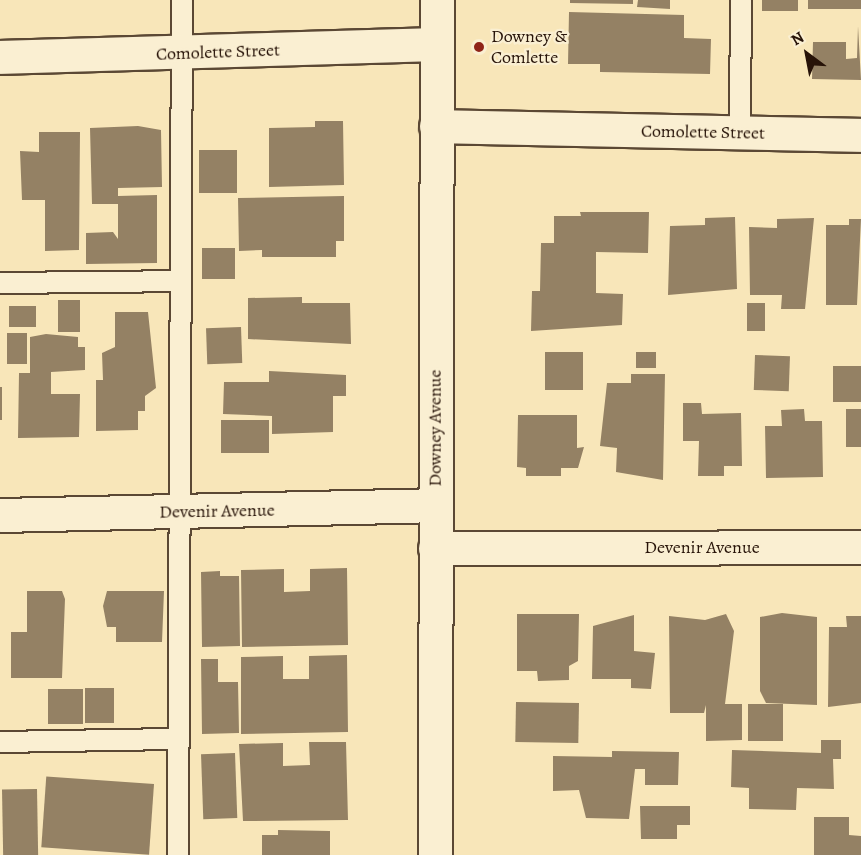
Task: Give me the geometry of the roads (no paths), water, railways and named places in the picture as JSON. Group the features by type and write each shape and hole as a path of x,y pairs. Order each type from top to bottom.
{"street":[{"name":"Downey Avenue","path":"435,855 434,505 437,0"},
{"name":"Comolette Street","path":"0,57 183,54 437,44"},
{"name":"Comolette Street","path":"436,126 861,135"},
{"name":"Devenir Avenue","path":"0,515 434,505"},
{"name":"Devenir Avenue","path":"435,548 861,547"}],"lane":[{"path":"178,855 178,281 182,0"},
{"path":"740,132 741,0"},
{"path":"0,283 178,281"},
{"path":"0,742 178,739"}],"place":[{"name":"Downey & Comlette","path":"479,47"}]}
